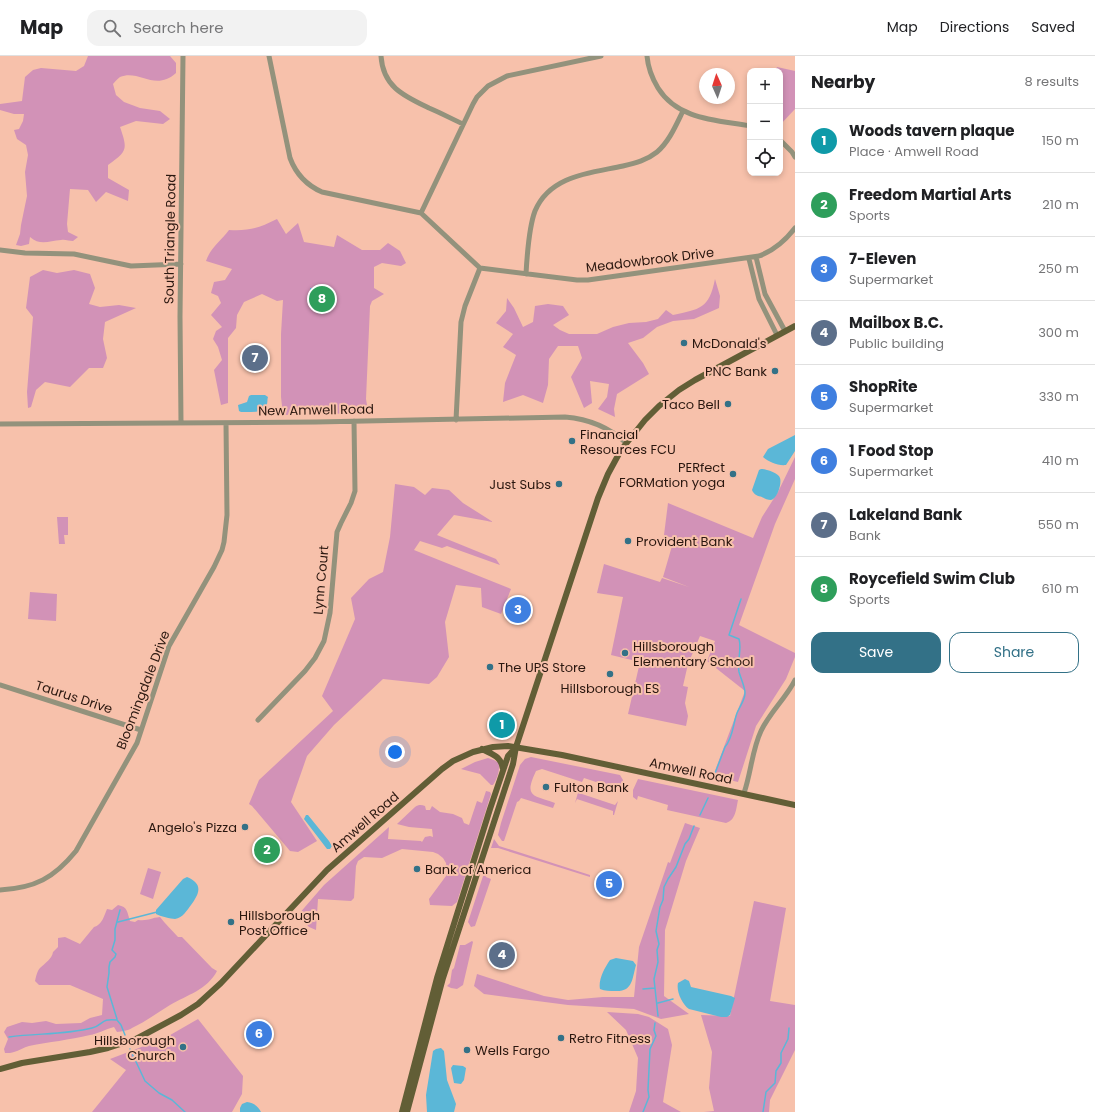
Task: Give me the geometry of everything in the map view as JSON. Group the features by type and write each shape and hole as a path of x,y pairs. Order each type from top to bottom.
{"main road":[{"path":"408,1112 443,978 513,764 516,747 598,498 608,474 626,443 654,411 679,390 700,377 795,326"},
{"name":"Amwell Road","path":"0,1068 108,1048 136,1039 182,1015 221,984 312,884 373,829 442,770 463,756 482,749 504,746 562,755 795,805"},
{"path":"402,1112 437,978 503,769 508,756 516,747"},
{"path":"482,749 498,758 501,761 503,769"}],"street":[{"name":"South Triangle Road","path":"181,423 183,56"},
{"path":"269,56 290,158 293,166 302,178 314,189 322,192 421,214 480,268 467,298 461,322 456,420"},
{"path":"381,56 386,77 396,90 408,98 463,124"},
{"path":"421,214 477,97 488,86 515,74 601,56"},
{"path":"647,56 652,75 660,90 671,102 683,111 696,116 747,125"},
{"path":"526,274 533,218 544,195 556,185 573,177 637,163 650,157 667,141 683,111"},
{"path":"783,143 795,157"},
{"name":"Meadowbrook Drive","path":"480,268 577,280 588,280 756,257 766,254 778,246 795,228"},
{"path":"0,250 25,254 74,254 130,266 181,264"},
{"path":"756,257 765,294 785,331"},
{"path":"749,258 757,295 777,335"},
{"name":"New Amwell Road","path":"0,424 576,418 587,420 605,428 626,443"},
{"name":"Lynn Court","path":"258,720 305,671 315,658 326,633 330,613 337,532 352,503 355,491 354,421"},
{"name":"Bloomingdale Drive","path":"0,890 23,888 42,881 60,869 69,860 76,851 137,743 169,646 214,567 224,542 227,515 226,422"},
{"path":"744,793 756,744 761,731 795,680"},
{"name":"Taurus Drive","path":"0,685 141,730"}],"shaded area":[{"path":"88,56 170,56 176,63 176,73 168,78 161,81 154,81 127,75 120,77 113,84 116,95 124,102 140,108 160,111 170,119 163,124 136,121 120,127 125,145 122,153 108,165 108,178 129,190 128,201 106,192 96,202 88,190 70,189 67,224 68,232 78,237 73,241 62,240 41,242 30,237 29,244 21,246 16,245 20,234 27,196 25,172 28,155 26,145 17,139 14,130 19,129 23,121 24,114 14,114 0,110 0,104 22,101 25,77 33,70 41,68 76,71 84,66"},
{"path":"783,68 795,71 795,109 783,122"},
{"path":"277,219 286,234 298,223 304,242 334,247 337,235 362,250 380,250 388,243 400,251 406,263 401,266 382,263 374,267 374,288 384,294 372,301 370,306 366,399 368,411 366,411 366,413 283,415 281,397 281,334 283,300 277,301 262,294 244,302 237,315 236,328 228,338 228,403 221,405 214,370 222,360 218,347 213,339 216,331 222,327 211,315 221,303 218,296 211,293 214,282 225,280 232,269 206,261 213,248 229,230 254,228 265,225"},
{"path":"43,270 57,273 74,270 90,274 95,288 89,304 100,307 119,305 136,308 105,322 103,339 107,358 103,368 89,368 70,387 45,382 36,390 31,407 28,408 27,392 33,317 26,308 30,277"},
{"path":"715,279 720,296 719,308 694,319 673,321 657,327 643,338 628,343 643,363 649,374 617,394 614,409 615,417 598,409 607,397 609,384 590,381 592,403 584,408 571,377 582,358 578,346 558,346 549,359 548,385 543,403 523,395 503,402 505,383 516,355 503,347 513,334 496,323 506,311 507,298 514,308 523,327 533,322 535,306 548,304 563,306 569,315 553,325 560,330 569,334 597,334 613,327 629,323 646,322 658,319 666,310 673,315 697,309 706,302 710,296"},
{"path":"795,457 795,479 775,524 739,625 795,653 795,657 786,679 756,726 738,782 713,776 745,691 707,661 715,641 700,636 688,664 683,686 688,687 685,703 688,716 686,726 628,714 640,662 611,655 623,597 597,593 604,564 660,582 662,578 689,587 663,577 674,539 664,535 668,503 753,538 762,517 778,492"},
{"path":"395,484 414,487 425,495 432,488 449,490 463,503 493,522 454,515 437,535 496,559 500,565 447,546 442,548 420,541 414,550 511,589 501,614 482,607 481,588 456,585 445,622 449,657 437,677 429,684 383,679 334,725 307,756 291,802 317,841 298,852 290,851 249,804 259,780 333,711 322,696 355,619 351,598 369,579 383,572 390,537"},
{"path":"57,517 68,517 68,535 64,535 65,544 59,544"},
{"path":"30,592 57,594 56,621 28,619"},
{"path":"531,757 620,775 623,780 620,790 584,778 582,782 542,769 536,771 532,780 532,794 555,803 553,808 521,798 517,802 504,841 502,841 498,835 520,765 525,759"},
{"path":"488,758 498,762 499,764 498,774 493,785 491,785 480,774 461,769 475,762"},
{"path":"638,779 738,800 734,817 726,823 667,810 668,805 638,796 637,800 633,797 633,790"},
{"path":"579,789 579,793 615,805 618,801 614,815 613,811 577,799 575,803"},
{"path":"486,791 490,792 491,794 457,902 452,906 430,905 429,899 446,876 446,863 443,858 433,852 402,849 382,858 364,857 358,861 356,866 354,898 351,901 318,899 316,930 309,927 298,915 324,885 389,827 388,839 422,842 425,837 433,837 432,829 409,827 397,824 415,807 423,805 425,806 426,810 430,810 432,806 440,812 453,814 462,818 464,823 469,825 477,801 482,803"},
{"path":"685,823 700,828 686,861 665,930 664,996 689,1014 661,1019 634,1009 568,1005 484,994 474,986 477,974 544,996 568,1000 603,997 634,997 639,947 668,862 670,863"},
{"path":"494,839 499,846 590,875 590,877 498,848 491,848"},
{"path":"148,868 161,872 153,899 140,894"},
{"path":"484,873 486,877 491,879 475,926 471,927 468,922"},
{"path":"754,901 786,908 770,1001 795,1005 795,1050 770,1100 769,1112 704,1112 714,1111 709,1088 712,1052 701,1015 730,1016"},
{"path":"118,905 124,907 128,913 130,921 135,922 138,920 160,917 178,937 182,937 212,968 217,971 213,978 196,991 129,1030 117,1032 114,1027 93,1034 29,1046 13,1052 5,1053 4,1049 8,1039 4,1032 7,1027 22,1022 32,1023 46,1021 56,1024 81,1023 90,1018 102,1015 103,999 70,985 39,985 35,981 39,969 50,959 53,952 58,947 58,938 65,937 80,944 94,927 101,922 107,909 112,910"},
{"path":"472,941 463,985 457,989 447,986 450,983 452,970 454,968 460,945 465,945"},
{"path":"607,1012 638,1014 649,1017 668,1029 672,1045 663,1102 681,1112 629,1112 636,1091 638,1058 626,1030"},
{"path":"198,1019 243,1076 242,1094 232,1112 92,1112 126,1070 110,1059 165,1038"}],"water":[{"path":"310,288 329,288 329,306 315,305 315,293 310,293"},
{"path":"265,395 268,397 265,409 255,412 239,411 238,405 247,402 249,396"},
{"path":"795,435 795,451 786,465 774,463 763,457 768,449"},
{"path":"761,469 775,473 780,478 778,491 775,497 771,500 756,495 752,490 759,470"},
{"path":"306,815 308,815 329,841 332,846 330,849 327,849 304,819"},
{"path":"187,877 196,883 198,886 198,893 184,914 175,919 156,914 156,910 183,879"},
{"path":"616,958 633,961 636,965 631,984 621,991 608,991 600,989 600,982 604,970 610,960"},
{"path":"685,979 689,981 691,987 735,998 730,1015 727,1017 721,1017 686,1007 678,990 678,983"},
{"path":"441,1048 444,1051 447,1080 456,1104 454,1112 427,1112 426,1095 433,1051"},
{"path":"453,1065 463,1066 466,1068 464,1080 461,1084 454,1083 451,1068"},
{"path":"247,1102 256,1105 261,1112 240,1112 242,1104"}],"waterway":[{"path":"714,776 725,747 730,739 737,713 745,696 739,672 739,639 729,635 741,599"},
{"path":"700,815 708,798"},
{"path":"658,1016 654,979 658,962 657,950 659,944 656,931 660,907 663,900 664,887 676,867 694,826"},
{"path":"117,1019 107,987 110,962 116,954 112,950 120,910"},
{"path":"118,922 157,912"},
{"path":"643,989 655,988"},
{"path":"658,1003 673,999"},
{"path":"9,1037 82,1030 96,1027 108,1020 117,1020 125,1035"},
{"path":"643,1112 649,1097 650,1049 656,1036 654,1030 655,1023"},
{"path":"763,1112 766,1092 775,1083 776,1071 781,1063 781,1053 788,1039 789,1028"},
{"path":"130,1049 145,1081 159,1093 172,1100 185,1112"}],"place":[{"name":"Roycefield Swim Club","path":"322,299"},
{"name":"McDonald's","path":"684,343"},
{"name":"Lakeland Bank","path":"255,358"},
{"name":"PNC Bank","path":"775,371"},
{"name":"Taco Bell","path":"728,404"},
{"name":"Financial Resources FCU","path":"572,441"},
{"name":"PERfect FORMation yoga","path":"733,474"},
{"name":"Just Subs","path":"559,484"},
{"name":"Provident Bank","path":"628,541"},
{"name":"7-Eleven","path":"518,610"},
{"name":"Hillsborough Elementary School","path":"625,653"},
{"name":"The UPS Store","path":"490,667"},
{"name":"Hillsborough ES","path":"610,674"},
{"name":"Woods tavern plaque","path":"502,725"},
{"name":"Fulton Bank","path":"546,787"},
{"name":"Angelo's Pizza","path":"245,827"},
{"name":"Freedom Martial Arts","path":"267,850"},
{"name":"Bank of America","path":"417,869"},
{"name":"ShopRite","path":"609,884"},
{"name":"Hillsborough Post Office","path":"231,922"},
{"name":"Mailbox B.C.","path":"502,955"},
{"name":"1 Food Stop","path":"259,1034"},
{"name":"Retro Fitness","path":"561,1038"},
{"name":"Hillsborough Church","path":"183,1047"},
{"name":"Wells Fargo","path":"467,1050"}]}
